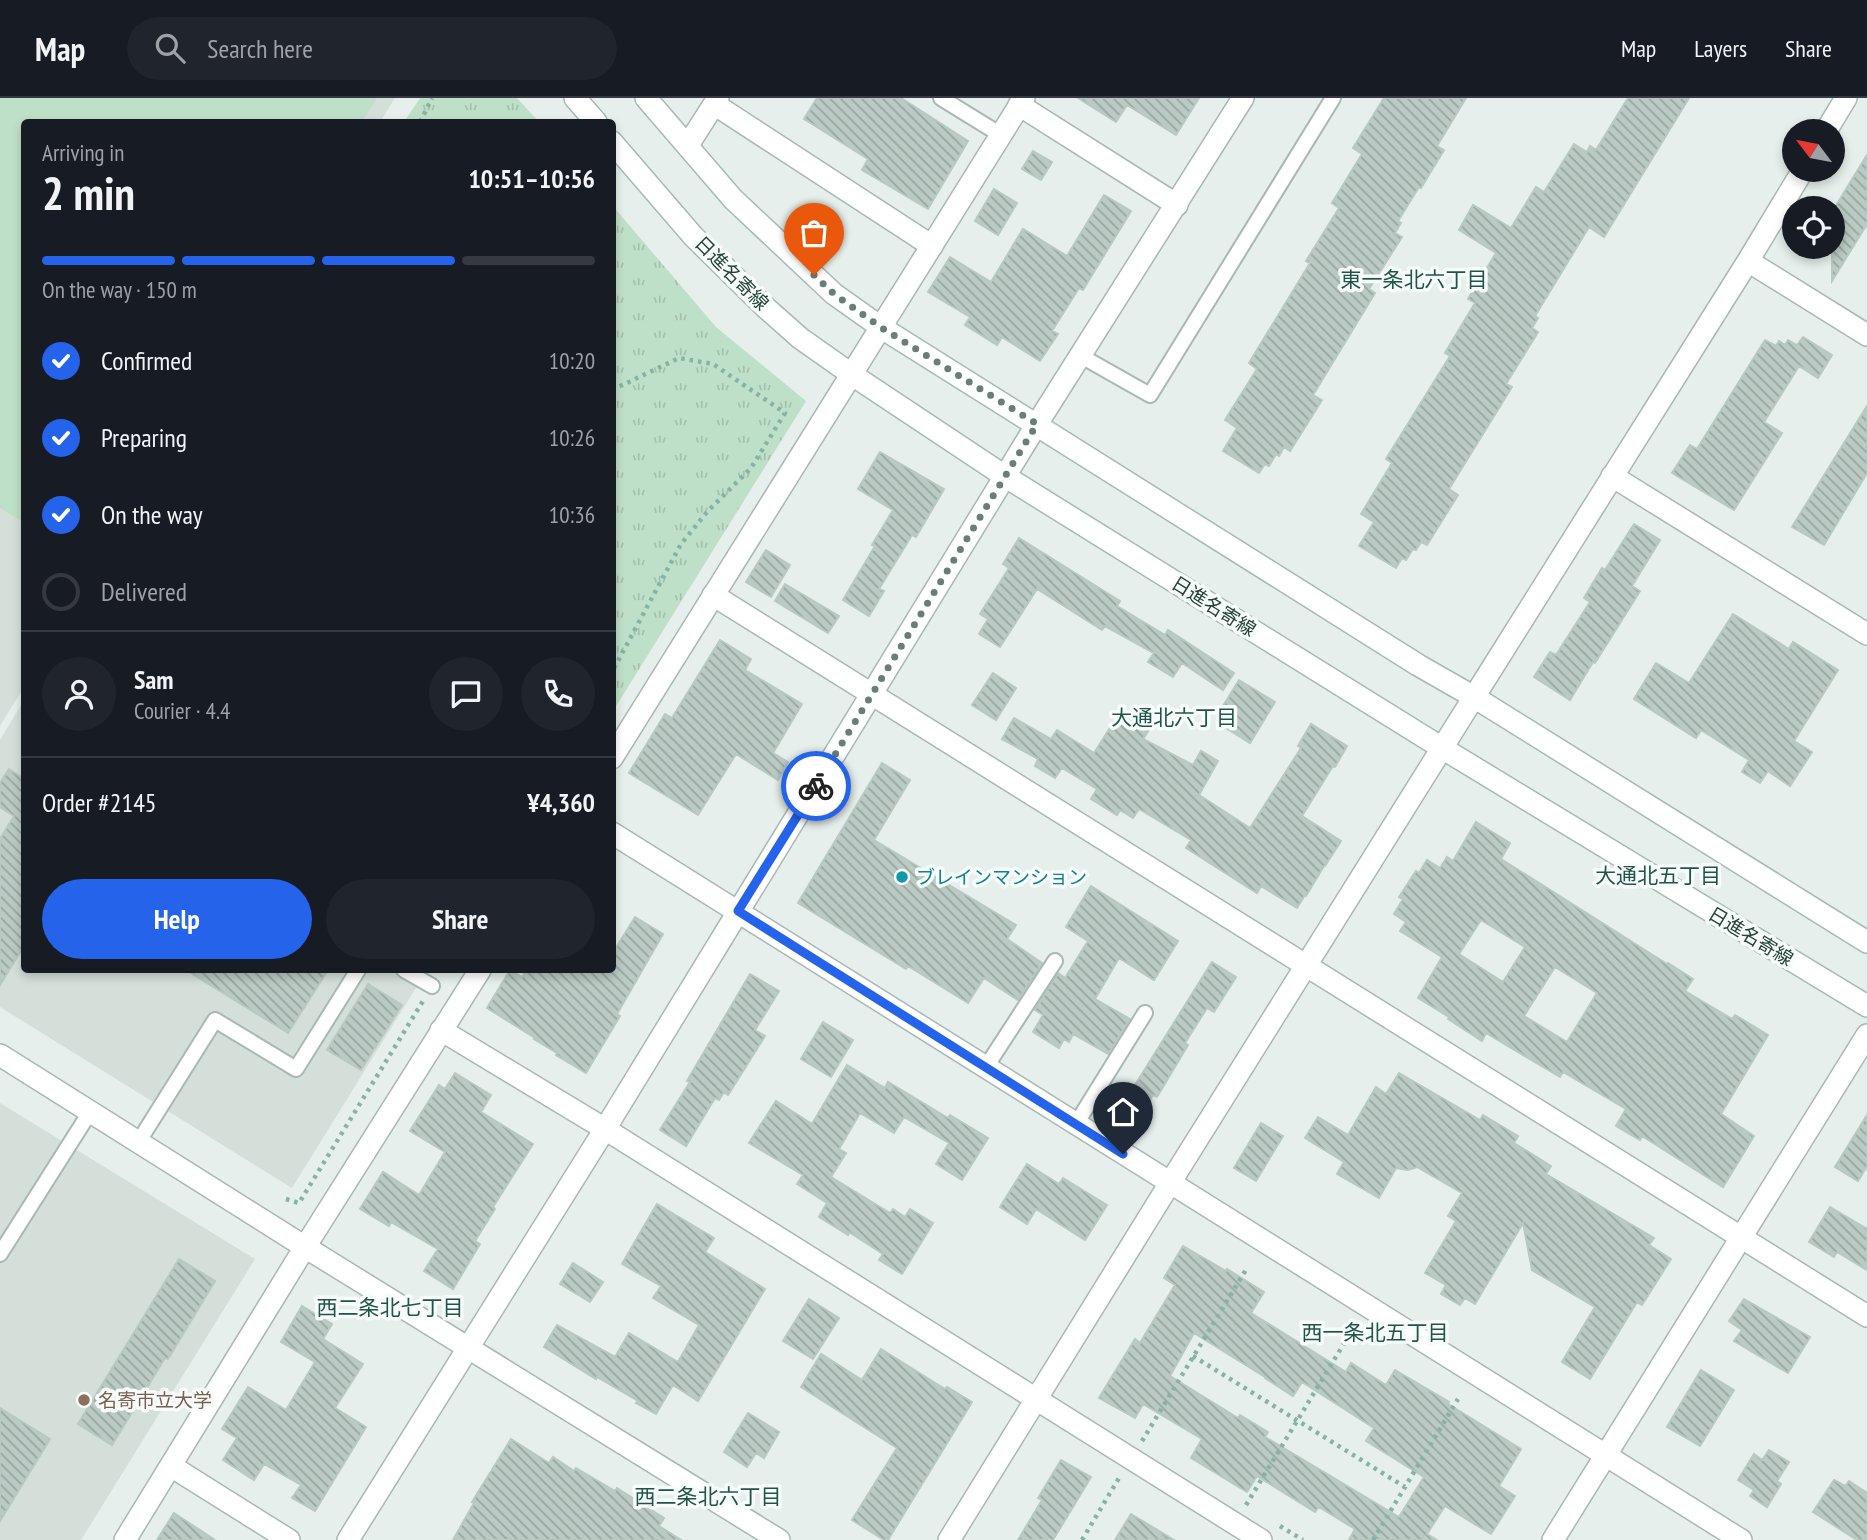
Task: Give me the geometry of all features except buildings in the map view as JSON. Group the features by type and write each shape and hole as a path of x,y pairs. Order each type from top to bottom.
{"street":[{"path":"575,98 593,119"},
{"path":"646,98 733,200 834,294 882,328 1867,943"},
{"path":"348,1540 605,1129 1037,424 1243,98"},
{"path":"1833,119 1846,98"},
{"path":"688,145 716,101 932,246"},
{"path":"616,752 1022,102 1177,205"},
{"name":"日進名寄線","path":"616,147 693,236 765,307 800,338 851,374 1006,477 1442,748 1867,1006"},
{"path":"949,1540 1796,182"},
{"path":"1748,261 1867,335"},
{"path":"1612,476 1867,634"},
{"path":"713,595 1867,1316"},
{"path":"616,835 1741,1540"},
{"path":"125,1540 478,973"},
{"path":"441,1030 605,1129 1261,1540"},
{"path":"1553,1540 1867,1035"},
{"path":"0,1055 779,1540"},
{"path":"171,1466 289,1540"}],"lane":[{"path":"941,98 1001,135"},
{"path":"1081,356 1150,395 1334,98"},
{"path":"986,1067 1055,961"},
{"path":"139,1142 215,1020 296,1069 356,973"},
{"path":"409,973 432,986"},
{"path":"1076,1124 1145,1013"},
{"path":"0,1254 90,1112"}],"path":[{"path":"422,119 432,98"},
{"path":"616,388 679,358 713,364 785,413 751,468 706,512 681,544 616,665"},
{"path":"286,1199 299,1203 432,986"},
{"path":"1082,1540 1247,1268"},
{"path":"1246,1506 1351,1332"},
{"path":"1193,1356 1405,1487"},
{"path":"1373,1540 1458,1399"},
{"path":"1269,1519 1303,1540"}],"shaded area":[{"path":"0,98 395,98 382,119 21,119 21,692 0,726"},
{"path":"21,705 21,973 425,973 292,1188 0,1007 0,740"},
{"name":"名寄市立大学","path":"0,1103 255,1259 81,1540 0,1540"}],"green space":[{"path":"0,98 377,98 364,119 21,119 21,521 0,508"},
{"path":"420,98 517,98 536,119 406,119"},
{"path":"616,210 716,327 806,401 616,706"}],"way so far":[{"path":"814,275 834,294 882,328 1037,424 816,786"}],"place":[{"name":"ブレインマンション","path":"902,877"},
{"name":"名寄市立大学","path":"84,1400"}],"district":[{"name":"東一条北六丁目","path":"1414,280"},
{"name":"大通北六丁目","path":"1174,718"},
{"name":"大通北五丁目","path":"1658,876"},
{"name":"西二条北七丁目","path":"390,1308"},
{"name":"西一条北五丁目","path":"1375,1333"},
{"name":"西二条北六丁目","path":"708,1497"}],"route":[{"path":"816,786 738,911 1123,1154"}]}
